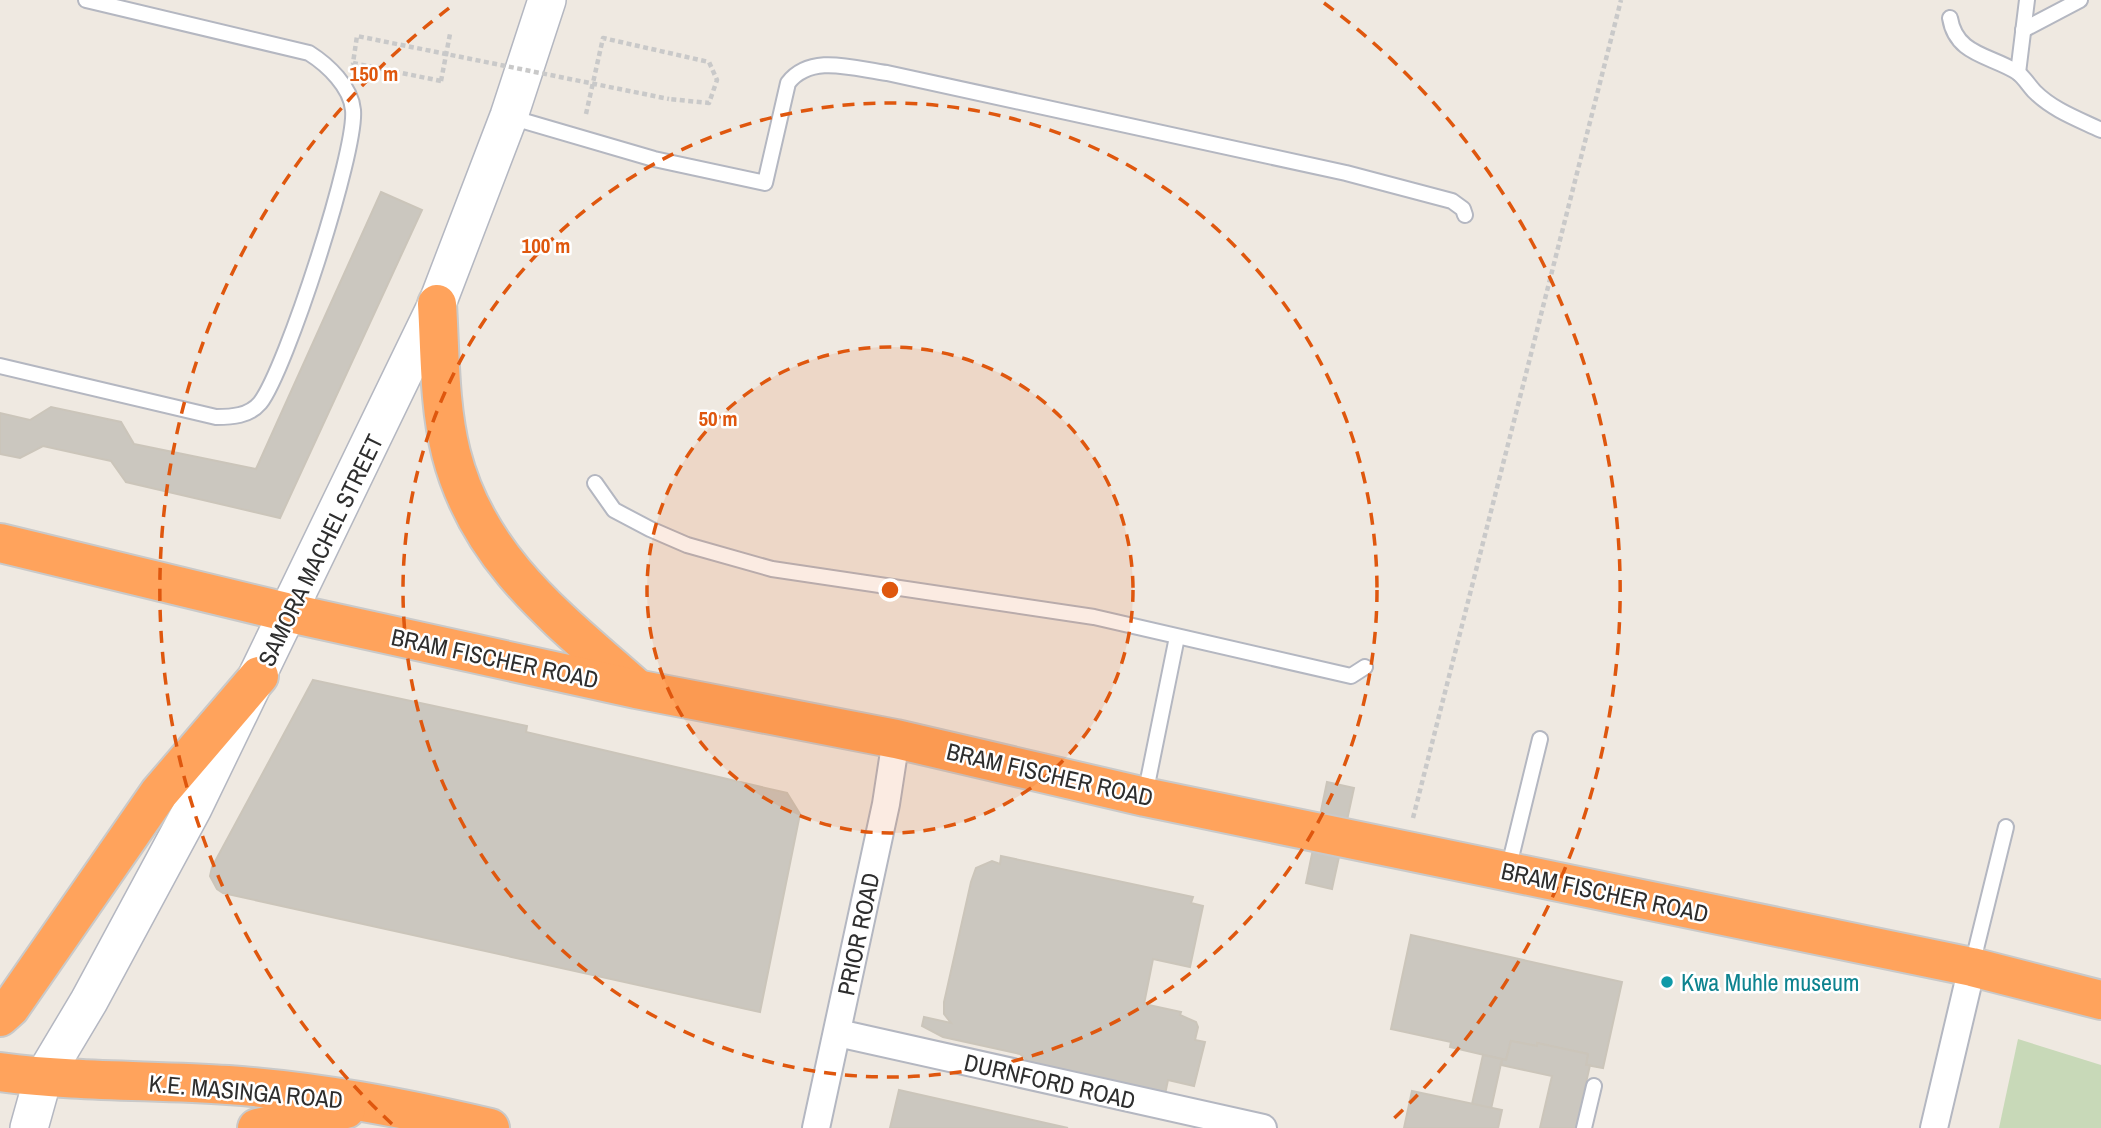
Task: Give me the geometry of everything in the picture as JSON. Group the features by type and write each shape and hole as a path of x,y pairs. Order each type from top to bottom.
{"highway":[{"path":"437,304 444,410 451,453 471,511 500,558 542,604 636,689"},
{"name":"BRAM FISCHER ROAD","path":"0,543 290,613 636,689 896,739 1145,797 1972,967 2101,1000"},
{"path":"0,1017 10,1008 159,793 259,676"},
{"name":"K.E. MASINGA ROAD","path":"0,1072 43,1078 229,1085 372,1103 490,1128"},
{"path":"257,1128 372,1103"}],"main road":[{"name":"SAMORA MACHEL STREET","path":"29,1128 43,1078 89,1002 188,818 290,613 437,304 509,116 547,0"}],"street":[{"name":"PRIOR ROAD","path":"816,1128 838,1033 896,739"},
{"path":"1934,1128 1972,967"},
{"name":"DURNFORD ROAD","path":"838,1033 1263,1128"}],"lane":[{"path":"0,366 216,417 248,413 259,404 270,387 286,347 335,201 353,126 353,108 342,84 323,62 309,53 86,0"},
{"path":"2018,73 2027,0"},
{"path":"2022,30 2080,0"},
{"path":"1950,18 1952,32 1962,45 2018,73 2036,93 2058,110 2097,125"},
{"path":"509,116 654,159 765,183 788,83 796,72 807,66 830,65 887,73 1346,173 1452,201 1463,209 1465,215"},
{"path":"595,483 614,510 687,545 733,559 827,578 1094,617 1351,676 1365,667"},
{"path":"1145,797 1177,637"},
{"path":"1508,872 1540,739"},
{"path":"1972,967 2006,827"},
{"path":"1584,1128 1594,1086"}],"path":[{"path":"1405,849 1621,0"},
{"path":"450,34 441,81 352,63 357,36 669,99 709,103 717,80 709,62 603,38 581,137"}],"green space":[{"path":"2018,1039 2101,1065 2101,1128 1999,1128"}],"building":[{"path":"381,192 422,210 280,518 126,482 111,461 43,446 20,458 0,454 0,413 30,420 51,407 121,422 134,444 256,469"},
{"path":"313,680 527,726 526,732 787,793 800,814 760,1012 223,893 217,889 210,876 212,867"},
{"path":"1327,782 1354,788 1332,889 1306,883"},
{"path":"1001,856 1193,897 1191,903 1203,906 1190,967 1153,959 1144,1004 1181,1012 1180,1015 1196,1022 1198,1027 1195,1040 1205,1042 1194,1086 1168,1080 1164,1099 1042,1073 1020,1054 943,1037 922,1026 924,1017 951,1023 944,1014 944,1002 971,882 976,868 992,861 1000,864"},
{"path":"1411,935 1622,982 1603,1068 1586,1065 1588,1054 1537,1043 1537,1046 1511,1041 1506,1060 1450,1047 1451,1042 1391,1029"},
{"path":"1511,1041 1537,1046 1537,1043 1588,1054 1586,1065 1590,1065 1576,1128 1540,1128 1552,1076 1501,1065 1502,1059 1506,1060"},
{"path":"1483,1055 1502,1059 1491,1109 1472,1104"},
{"path":"899,1090 1068,1128 890,1128"},
{"path":"1412,1091 1502,1110 1498,1128 1404,1128"}],"place":[{"name":"Kwa Muhle museum","path":"1667,982"}]}
